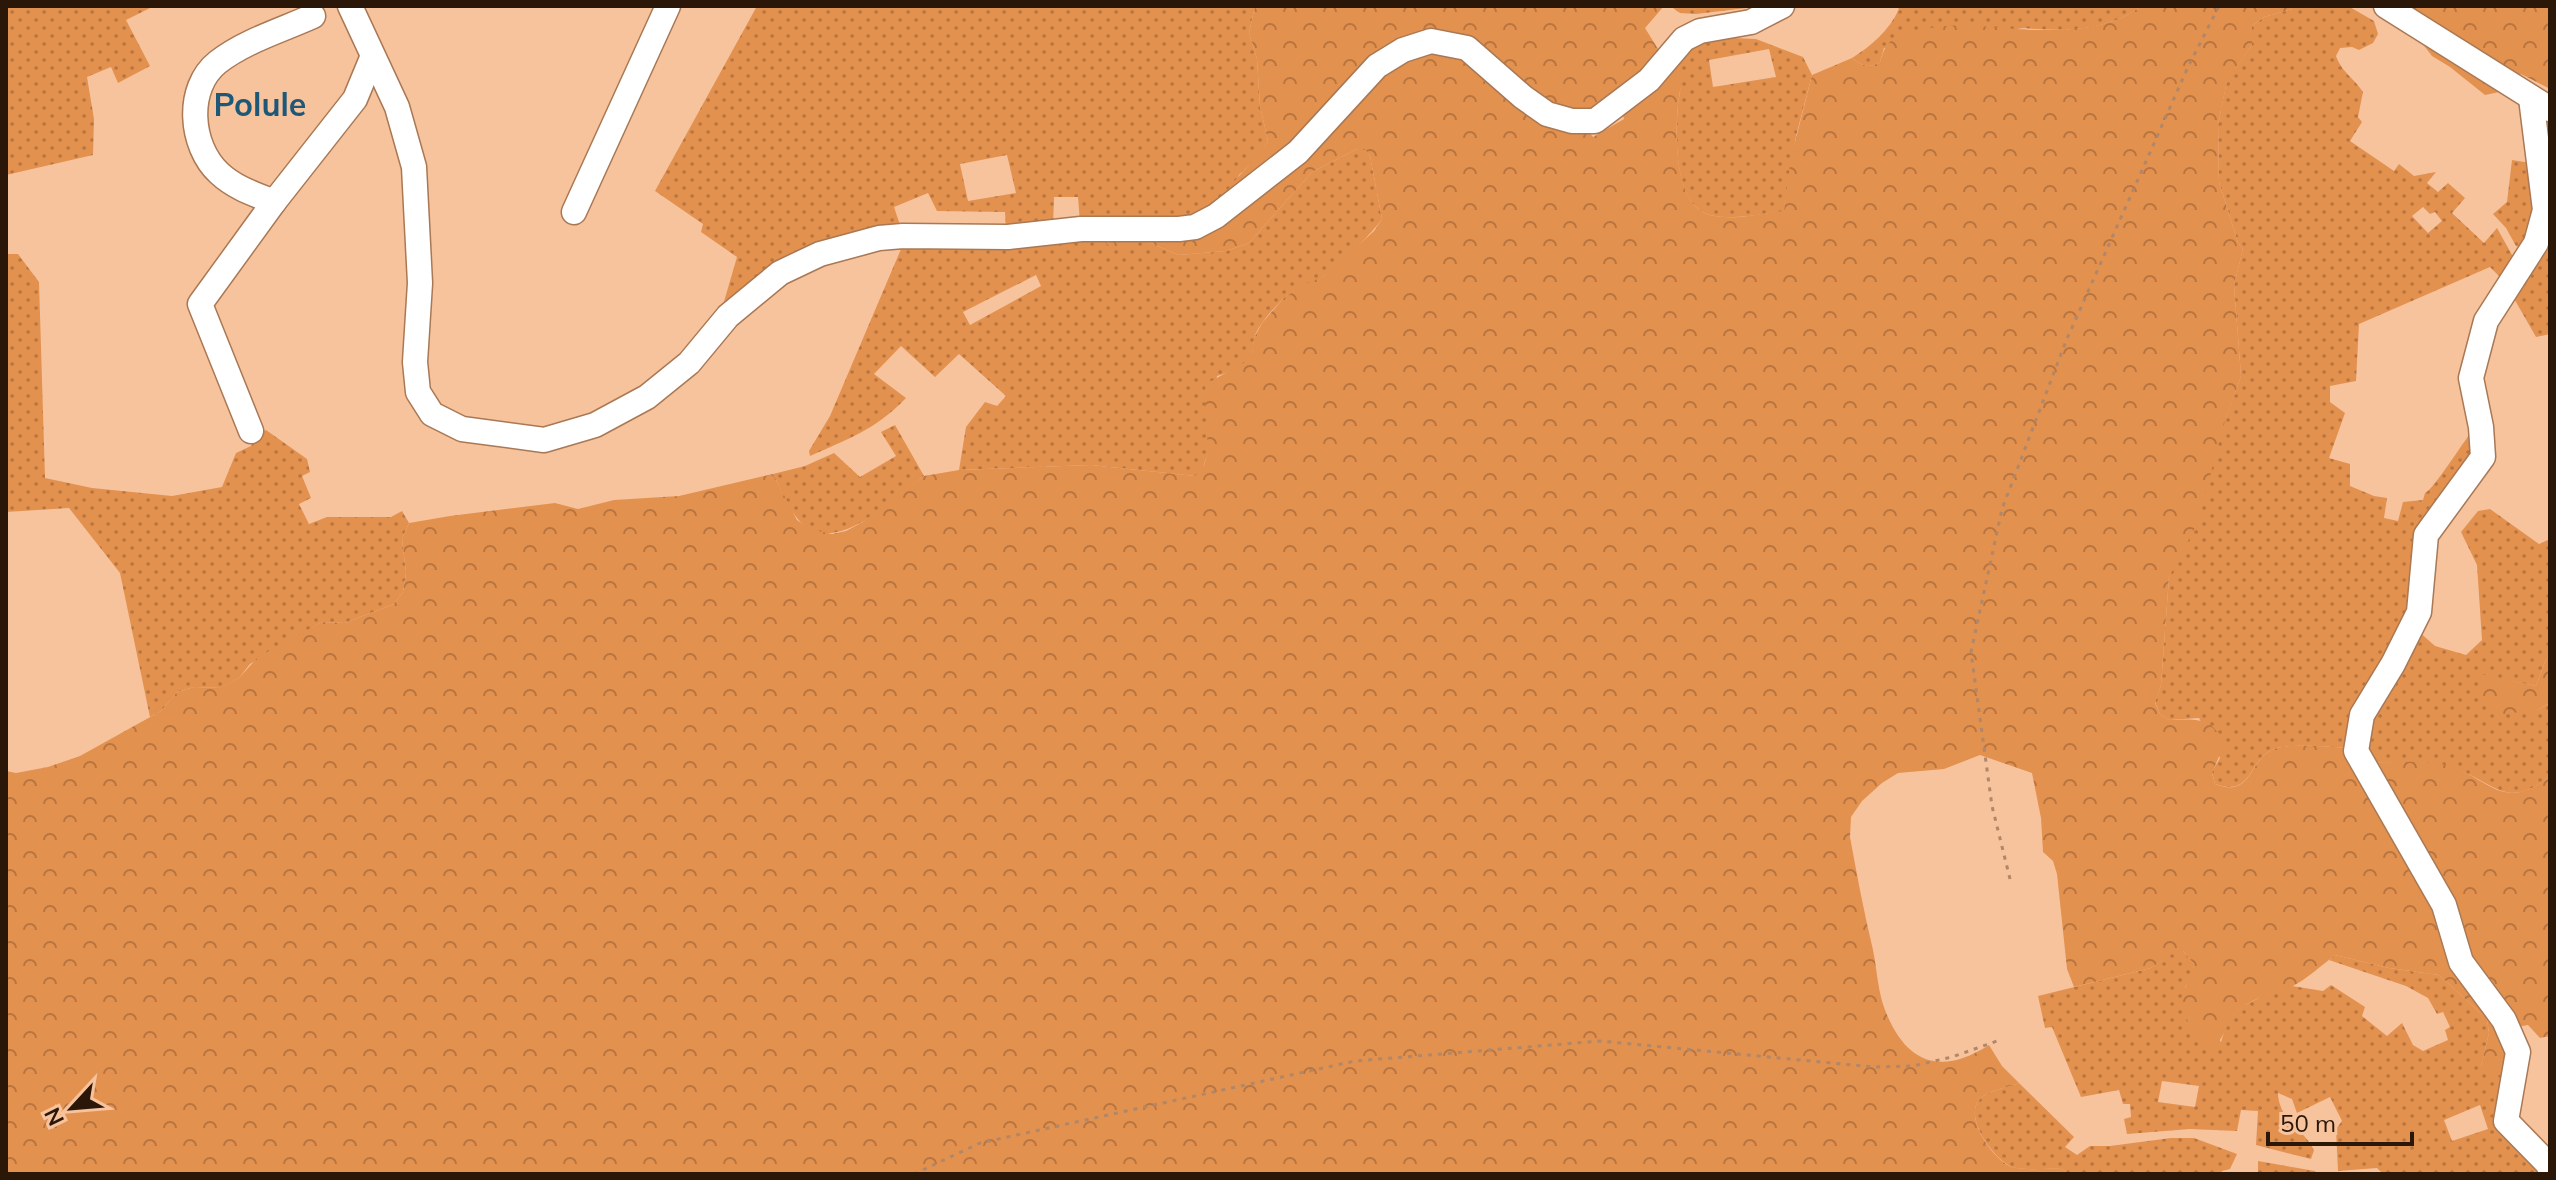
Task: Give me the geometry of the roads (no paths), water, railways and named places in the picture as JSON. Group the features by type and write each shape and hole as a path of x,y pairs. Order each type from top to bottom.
{"street":[{"path":"350,6 397,107 414,167 420,283 415,362 418,392 432,414 462,429 544,440 595,425 647,397 689,363 738,307 780,273 820,254 879,238 903,236 1008,237 1081,229 1195,227 1216,216 1298,152 1377,66 1403,50 1431,41 1467,48 1547,114 1572,121 1595,121 1649,80 1684,39 1700,31 1751,22 1782,6"},
{"path":"574,212 668,6"},
{"path":"2386,6 2540,104 2545,210 2536,243 2486,321 2471,378 2481,427 2483,457 2426,535 2419,612 2393,664 2362,715 2356,751 2444,905 2461,962 2504,1020 2518,1052 2506,1121 2550,1169"},
{"path":"274,202 238,188 217,172 203,152 195,118 197,89 216,63 249,44 313,16"},
{"path":"251,431 200,304 274,202 355,99 372,58"}],"district":[{"name":"Polule","path":"260,104"}]}
